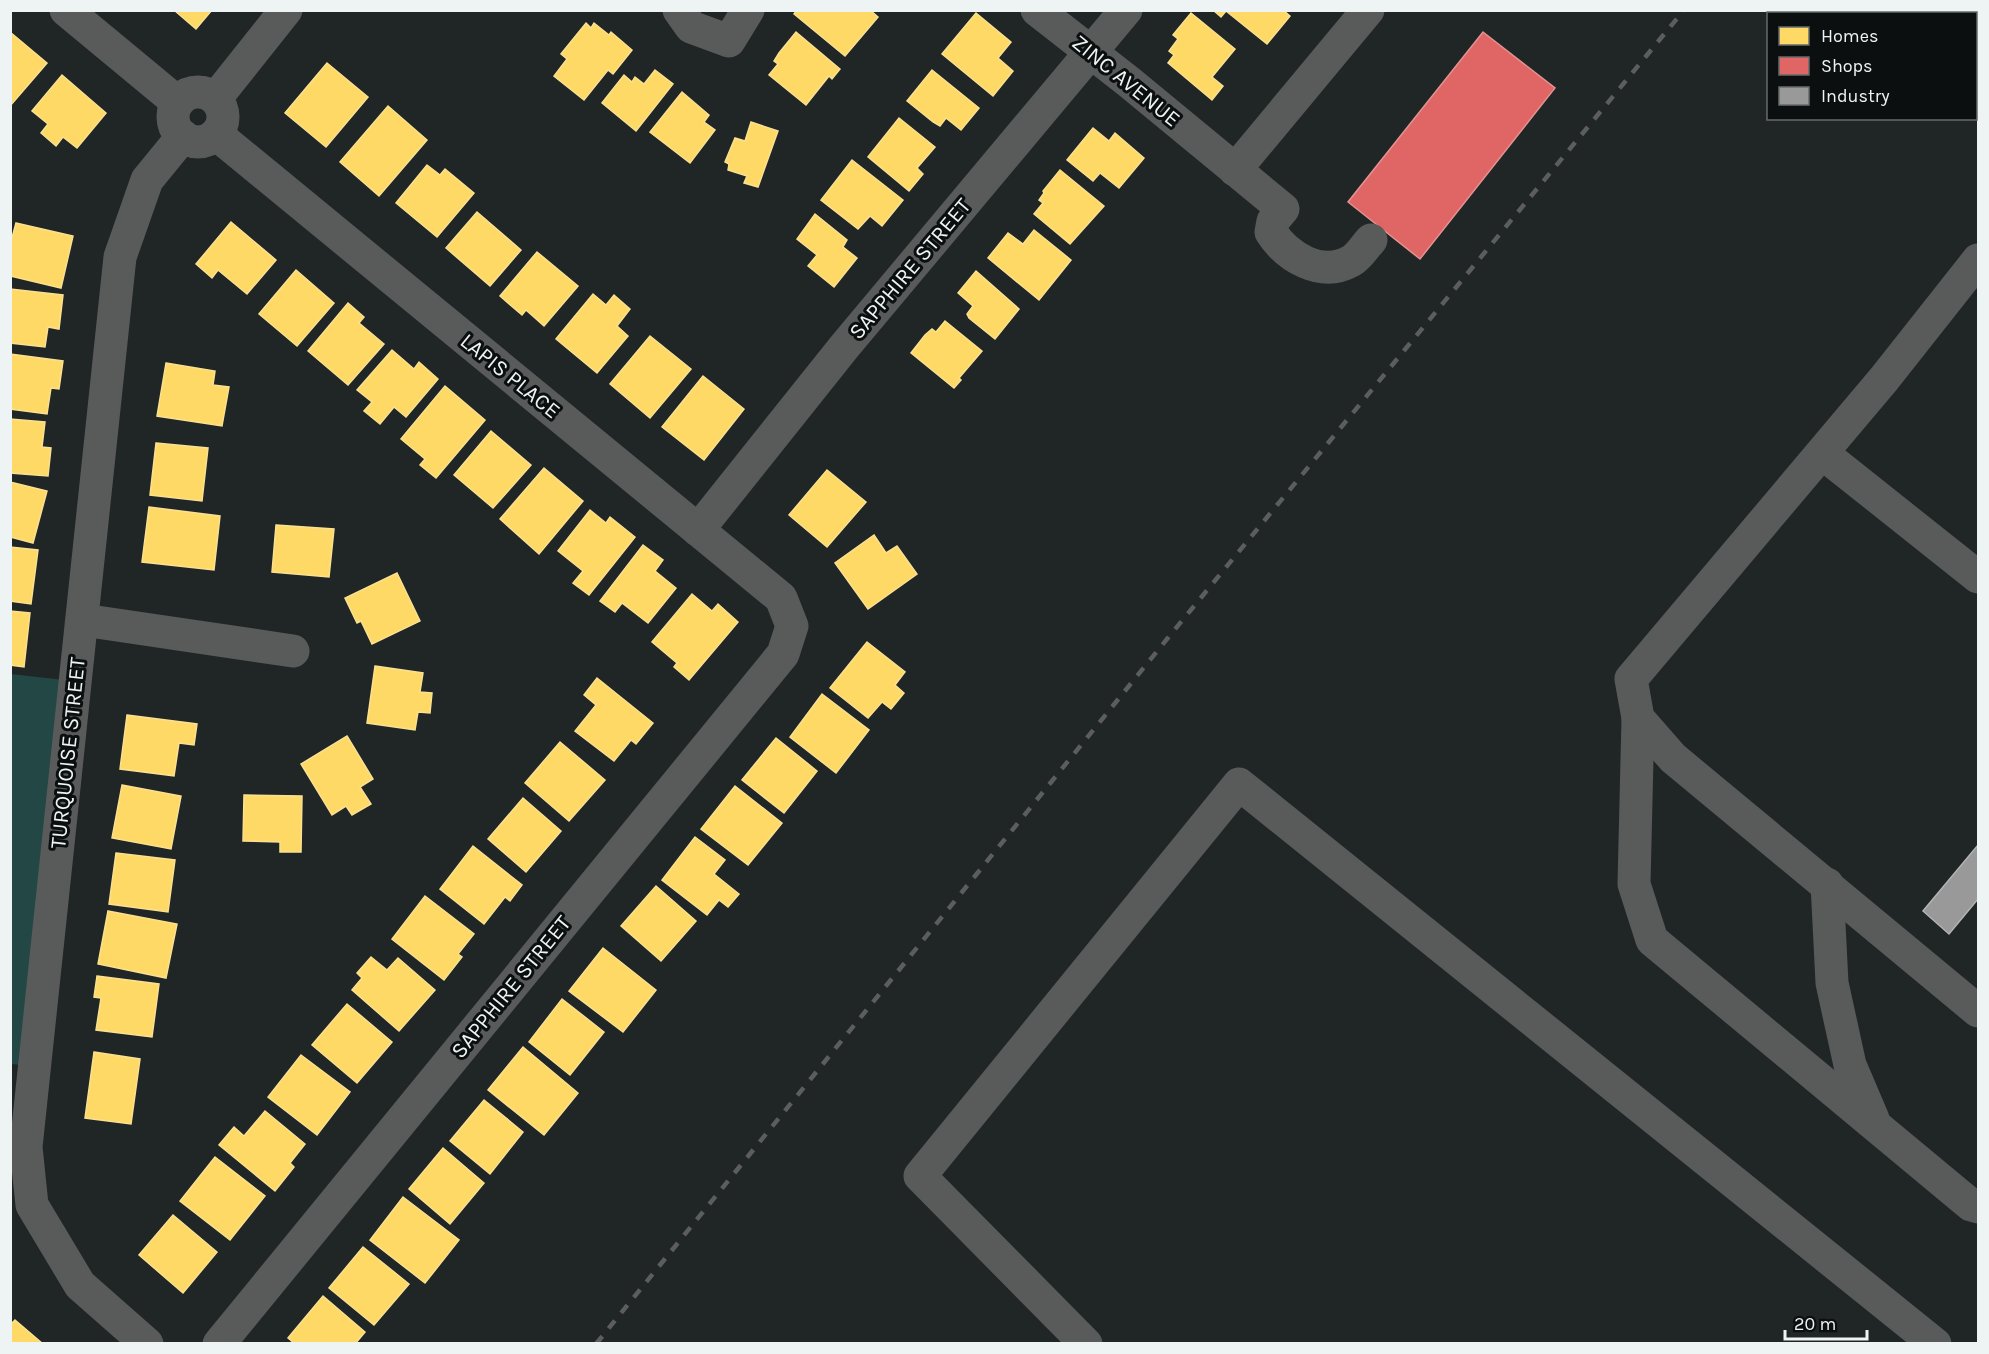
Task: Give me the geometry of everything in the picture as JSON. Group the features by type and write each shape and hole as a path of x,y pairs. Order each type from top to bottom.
{"street":[{"path":"66,10 177,102"},
{"path":"216,98 286,10"},
{"path":"679,10 691,27 729,41 748,10"},
{"name":"ZINC AVENUE","path":"1037,10 1283,209 1274,221 1271,232 1281,247 1298,260 1313,266 1335,266 1352,261 1371,240"},
{"name":"SAPPHIRE STREET","path":"698,530 844,347 1126,10"},
{"path":"1224,161 1368,10"},
{"path":"192,92 201,92 216,98 224,110 224,118 216,134 201,142 183,136 174,124 173,116 177,102 192,92"},
{"name":"LAPIS PLACE","path":"216,134 781,598 792,626"},
{"name":"TURQUOISE STREET","path":"147,1344 80,1286 33,1205 26,1147 120,256 147,180 183,136"},
{"path":"1978,260 1822,453 1631,679 1638,718 1634,884 1652,940 1971,1205 1978,1207"},
{"path":"1822,453 1978,577"},
{"path":"83,620 293,651"},
{"name":"SAPPHIRE STREET","path":"219,1344 783,654 792,626"},
{"path":"1638,718 1673,758 1978,1011"},
{"path":"1086,1344 920,1176 1239,784 1935,1344"},
{"path":"1827,884 1832,983 1850,1065 1875,1123"}],"shaded area":[{"path":"11,674 64,680 22,1065 11,1064"}],"building: Homes":[{"path":"174,10 212,10 196,29"},
{"path":"797,10 870,10 878,17 845,56 794,14"},
{"path":"1213,10 1283,10 1290,16 1267,44 1226,11 1221,17"},
{"path":"976,13 1011,42 998,58 1013,71 993,96 942,54"},
{"path":"1191,13 1235,49 1212,77 1223,86 1212,100 1168,63 1174,55 1169,51 1178,39 1173,35"},
{"path":"586,23 591,28 594,23 609,35 611,32 632,50 613,74 608,70 584,100 554,76 567,59 561,54"},
{"path":"10,32 47,63 10,106"},
{"path":"796,32 840,69 832,79 829,76 806,105 769,75 778,64 774,61 779,53"},
{"path":"327,63 368,97 326,147 285,113"},
{"path":"655,70 673,84 636,131 602,103 624,75 632,82 635,77 644,84"},
{"path":"932,70 979,108 961,130 946,118 940,126 907,101"},
{"path":"62,75 106,113 77,148 63,137 56,146 41,133 48,124 32,111"},
{"path":"682,92 709,115 704,122 715,130 690,163 650,132"},
{"path":"388,106 427,140 379,196 340,162"},
{"path":"899,118 935,147 917,168 923,174 909,191 868,157"},
{"path":"751,122 778,131 758,187 744,183 747,176 728,170 729,164 725,162 735,138 745,141"},
{"path":"1093,128 1109,141 1115,133 1144,158 1119,188 1100,173 1093,181 1067,160"},
{"path":"852,160 903,200 882,226 870,216 858,229 821,200"},
{"path":"427,165 440,175 445,169 474,193 437,237 396,203"},
{"path":"1060,170 1104,206 1070,244 1034,214 1043,203 1039,200 1043,191"},
{"path":"477,212 521,250 490,286 446,248"},
{"path":"815,214 847,240 843,247 857,258 834,287 808,266 817,255 797,239"},
{"path":"231,222 276,260 247,294 218,270 212,278 196,264"},
{"path":"16,223 73,236 61,288 10,276 10,245"},
{"path":"1034,230 1071,260 1039,300 988,258 1008,233 1023,244"},
{"path":"537,252 578,286 544,326 526,310 522,315 500,296"},
{"path":"296,270 334,303 297,346 259,314"},
{"path":"976,271 1019,309 995,339 969,318 967,314 973,306 958,293"},
{"path":"10,289 63,295 59,329 48,327 45,347 10,343"},
{"path":"593,294 606,305 614,295 630,309 617,326 628,336 597,373 556,339"},
{"path":"348,303 364,317 359,323 384,344 348,385 308,351"},
{"path":"945,321 982,351 959,378 961,380 954,388 911,353 925,335 932,329 936,332"},
{"path":"650,336 691,369 650,418 610,384"},
{"path":"392,350 414,369 419,362 438,379 406,417 394,407 380,424 364,411 372,402 357,390"},
{"path":"10,354 63,361 59,389 51,388 47,414 10,409"},
{"path":"166,363 215,371 213,385 229,387 222,426 157,416"},
{"path":"703,376 744,409 704,460 662,427"},
{"path":"445,386 485,420 436,478 420,465 425,459 401,439"},
{"path":"10,419 45,422 42,447 51,448 48,476 10,473"},
{"path":"491,431 531,465 493,508 454,475"},
{"path":"156,443 208,448 202,501 150,495"},
{"path":"544,468 583,501 539,554 500,519"},
{"path":"827,470 866,502 827,547 789,515"},
{"path":"10,482 47,491 33,543 10,537"},
{"path":"149,507 220,516 214,570 142,562"},
{"path":"590,510 606,523 610,517 635,537 589,595 573,583 583,571 558,551"},
{"path":"276,525 334,529 329,577 272,572"},
{"path":"874,535 886,553 897,546 917,574 868,609 835,563"},
{"path":"643,545 663,560 655,571 676,588 648,623 622,603 615,612 600,601"},
{"path":"10,547 38,550 31,604 10,601"},
{"path":"397,573 420,621 372,644 361,621 357,623 345,598"},
{"path":"692,594 712,611 718,604 738,622 689,680 674,667 677,663 652,642"},
{"path":"10,611 30,613 24,667 10,665"},
{"path":"867,642 905,672 895,685 904,693 891,709 882,702 868,718 830,688"},
{"path":"375,666 423,673 420,692 432,693 430,713 418,712 415,730 367,723"},
{"path":"597,678 653,723 636,744 631,740 614,761 575,731 596,705 584,695"},
{"path":"822,694 869,730 836,773 790,737"},
{"path":"127,715 197,724 194,745 179,743 174,776 120,769"},
{"path":"347,736 373,779 360,787 371,804 352,815 346,806 332,815 301,764"},
{"path":"776,738 817,771 784,813 742,780"},
{"path":"560,742 605,780 569,821 525,783"},
{"path":"122,785 181,796 171,849 112,838"},
{"path":"735,786 782,823 748,865 701,829"},
{"path":"244,795 302,796 301,852 280,852 280,842 243,841"},
{"path":"523,798 561,831 526,872 488,839"},
{"path":"695,837 725,860 714,874 739,894 728,907 719,900 707,915 662,880"},
{"path":"473,846 522,885 510,901 505,897 484,924 440,889"},
{"path":"116,853 175,860 168,912 109,904"},
{"path":"656,886 696,921 661,961 621,926"},
{"path":"425,896 474,934 458,954 462,957 444,980 392,939"},
{"path":"108,911 177,924 166,978 98,964"},
{"path":"603,948 656,990 623,1032 569,991"},
{"path":"371,957 387,970 398,958 435,990 399,1031 352,990 362,978 357,973"},
{"path":"97,976 159,984 152,1037 96,1030 101,998 94,997"},
{"path":"562,999 604,1032 570,1075 529,1042"},
{"path":"347,1004 392,1042 357,1083 312,1045"},
{"path":"523,1047 578,1093 544,1135 488,1090"},
{"path":"94,1052 140,1059 131,1124 85,1118"},
{"path":"301,1055 350,1092 317,1135 268,1097"},
{"path":"484,1100 523,1132 490,1174 450,1141"},
{"path":"265,1111 305,1144 290,1163 294,1167 275,1191 219,1145 234,1127 244,1136"},
{"path":"443,1148 484,1183 450,1224 409,1189"},
{"path":"215,1157 265,1196 230,1240 180,1201"},
{"path":"403,1197 459,1240 425,1283 370,1240"},
{"path":"173,1215 217,1252 183,1293 139,1255"},
{"path":"363,1247 409,1284 374,1325 329,1288"},
{"path":"323,1296 365,1332 355,1344 295,1344 288,1338"},
{"path":"15,1320 43,1344 10,1344 10,1325"}],"building: Shops":[{"path":"1483,32 1555,88 1420,259 1348,202"}],"building: Industry":[{"path":"1978,845 1978,899 1949,934 1923,911"}],"railway":[{"path":"596,1344 1167,639 1684,10"}]}
